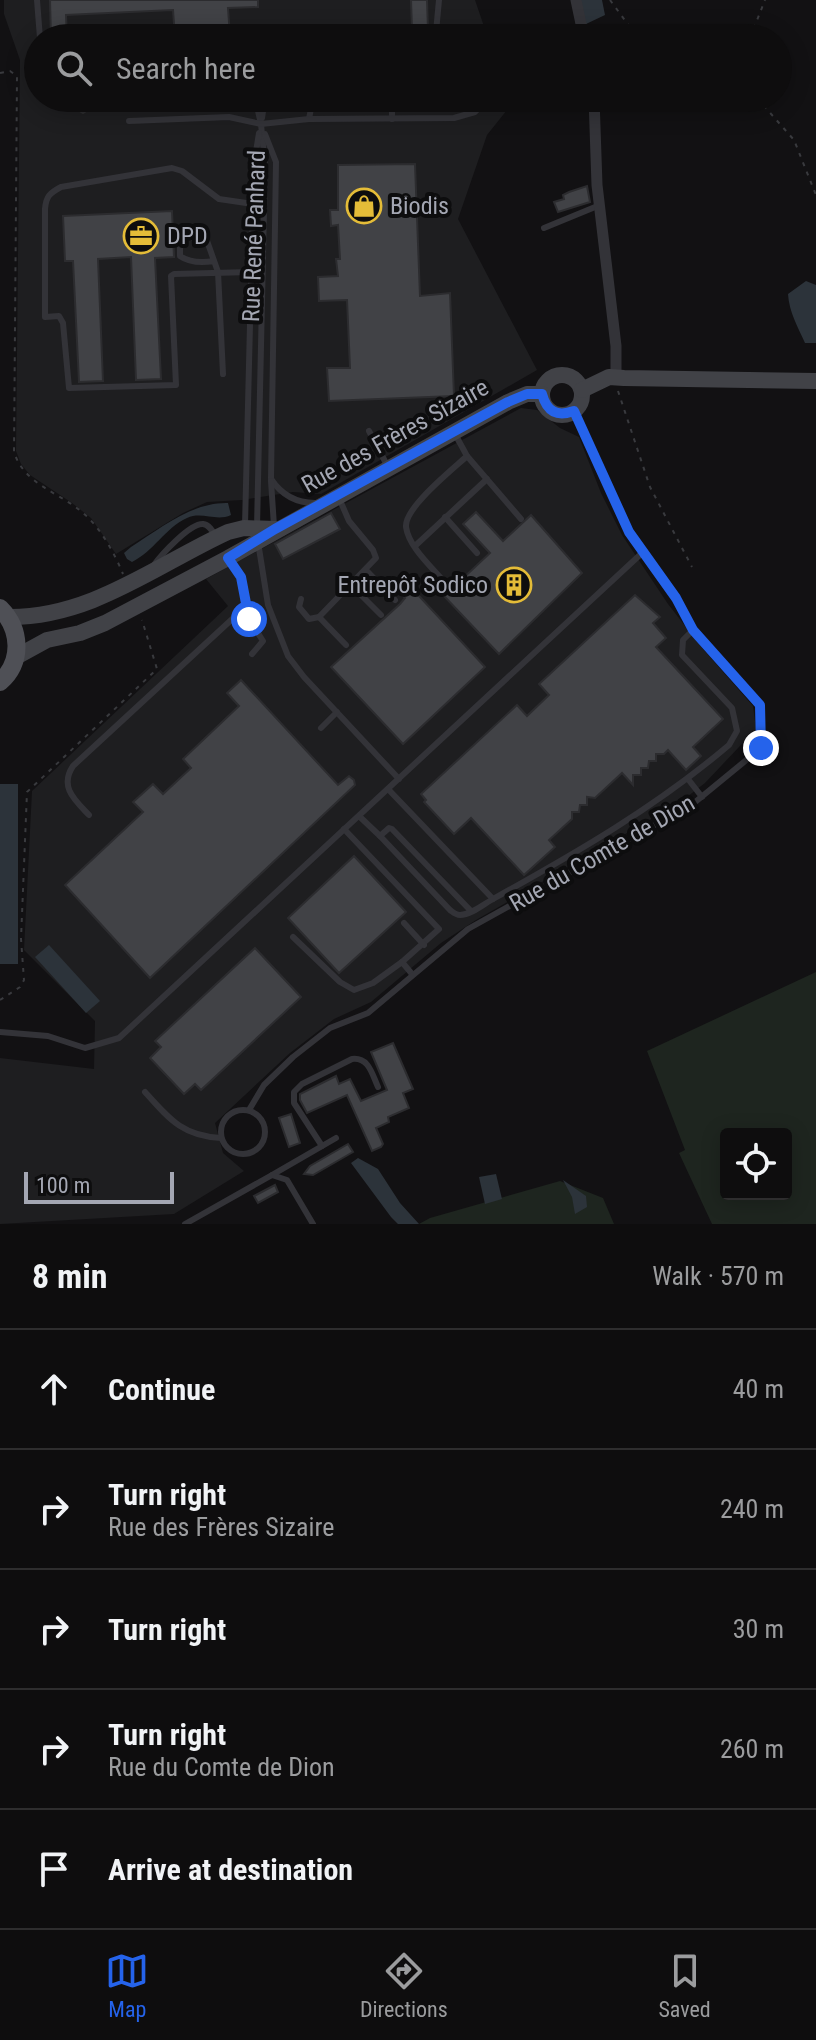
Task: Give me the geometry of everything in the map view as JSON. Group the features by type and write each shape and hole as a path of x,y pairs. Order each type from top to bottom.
{"main road":[{"path":"0,682 12,668 17,643 14,629 4,612"}],"street":[{"path":"576,0 581,24"},
{"path":"595,112 600,205 616,346 616,376"},
{"path":"566,374 577,379 582,390 580,405 564,415 553,413 545,405 542,394 545,383 554,375 566,374"},
{"path":"582,390 616,376 816,381"},
{"name":"Rue des Frères Sizaire","path":"275,529 517,398 542,394"},
{"path":"4,612 29,616 92,601 149,575 216,537 275,529"},
{"path":"16,657 47,640 90,630 137,606 228,558 253,532"},
{"path":"216,537 228,558"}],"lane":[{"path":"37,0 39,24"},
{"path":"437,24 439,0"},
{"path":"258,112 265,165 253,532 268,605 282,645 294,665 399,779"},
{"path":"261,124 263,112"},
{"path":"309,119 310,112"},
{"path":"392,112 392,119"},
{"path":"129,121 229,117 261,124 309,119 466,116 474,112"},
{"name":"Rue René Panhard","path":"253,532 251,272 254,164 261,124"},
{"name":"Rue René Panhard","path":"261,124 276,162 271,479 275,529"},
{"path":"251,272 171,276 176,385 69,388 63,323 59,316 45,317 45,209 50,193 61,187 172,168 182,171 219,199 253,204"},
{"path":"544,228 600,205"},
{"path":"214,261 198,263 184,259 180,256 180,240 206,238 214,261 223,374"},
{"name":"Rue du Comte de Dion","path":"249,1110 264,1085 293,1057 330,1028 368,1013 468,929 702,797 761,748 760,705 693,630 676,598 642,553 629,532 574,411"},
{"path":"369,431 388,467"},
{"path":"453,432 467,456 521,519"},
{"path":"446,584 415,546 406,526 410,511 467,456"},
{"path":"271,479 277,488 296,500 330,499 375,553 373,562 319,617 309,619 299,607 301,599"},
{"path":"415,546 487,479"},
{"path":"445,517 477,553"},
{"path":"0,1032 48,1036 85,1048 119,1038 642,553"},
{"path":"228,558 241,577 249,619 263,641 252,654"},
{"path":"366,570 395,600"},
{"path":"351,585 381,615"},
{"path":"89,815 66,786 66,776 73,766 235,618 245,604"},
{"path":"319,617 346,645"},
{"path":"359,816 457,915 471,911 524,882 622,824 688,779 729,745 737,731 732,708 682,655 683,640 693,630"},
{"path":"321,728 337,712"},
{"path":"688,779 702,797"},
{"path":"388,789 493,899"},
{"path":"622,824 630,839"},
{"path":"293,937 340,982 354,990 373,983 424,945 439,929 344,829"},
{"path":"380,836 392,829 471,911"},
{"path":"572,854 580,867"},
{"path":"524,882 532,894"},
{"path":"404,923 424,945"},
{"path":"402,962 412,974"},
{"path":"322,1146 294,1103 294,1092 302,1084 359,1058 366,1061 378,1087"},
{"path":"145,1092 166,1116 197,1137 221,1138"},
{"path":"235,1111 256,1113 265,1126 259,1147 245,1154 230,1150 221,1138 225,1119 235,1111"},
{"path":"185,1224 336,1138"},
{"path":"272,1175 287,1180 313,1224"}],"path":[{"path":"610,0 628,24"},
{"path":"756,24 765,0"},
{"path":"0,73 10,71 17,76 14,452 29,478 92,521 104,538 127,586"},
{"path":"769,112 794,140 816,195"},
{"path":"616,376 619,395 650,487 692,567"},
{"path":"0,1000 20,987 24,980 21,939 27,792 157,669 137,606"}],"shaded area":[{"path":"4,0 475,0 483,24 24,24 24,112 505,112 487,135 458,219 537,370 321,494 293,492 207,502 116,554 91,518 30,475 16,451 20,60 4,14"},
{"path":"579,0 602,0 605,15 586,24"},
{"path":"806,281 816,285 816,343 805,343 789,301 788,294"},
{"path":"521,408 537,410 560,428 579,437 622,535 668,604 753,706 756,729 705,783 679,803 476,920 441,943 371,1002 334,1019 290,1053 215,1123 223,1153 244,1171 174,1214 0,1224 0,1058 94,1069 95,1021 24,950 32,791 228,606 206,579"},
{"path":"228,503 231,515 187,518 140,557 132,562 127,559 124,553 131,547 189,511"},
{"path":"0,784 18,784 18,964 0,964"},
{"path":"49,945 100,1001 86,1013 35,957"},
{"path":"816,972 816,1224 712,1224 679,1153 685,1150 647,1051"},
{"path":"358,1158 378,1169 400,1203 419,1224 398,1224 391,1217 351,1163"},
{"path":"496,1174 502,1199 485,1204 479,1177"},
{"path":"563,1180 586,1196 587,1207 575,1214 572,1197"},
{"path":"560,1181 603,1198 614,1224 419,1224 430,1218"}],"building":[{"path":"50,0 258,0 258,7 228,8 229,24 174,24 173,10 66,15 66,24 51,24"},
{"path":"411,0 427,0 428,24 412,24"},
{"path":"415,164 420,296 450,293 454,396 329,401 327,368 350,368 347,300 319,301 318,277 338,276 338,225 331,226 330,210 338,210 338,165"},
{"path":"587,186 590,202 558,212 554,202 564,199 563,195 569,192"},
{"path":"172,211 174,257 155,258 161,379 136,380 131,257 98,259 103,381 79,382 73,261 65,261 63,216"},
{"name":"Entrepôt Sodico","path":"476,512 503,541 531,515 582,573 499,654 444,596 490,553 463,524"},
{"path":"331,513 340,529 283,559 275,544"},
{"path":"407,583 485,667 403,744 331,667 400,604 405,598 398,591"},
{"path":"635,595 660,617 653,623 666,638 656,647 723,719 693,747 701,756 686,770 668,750 664,754 656,754 656,761 649,761 648,768 641,768 641,775 633,775 633,785 622,773 595,798 587,797 587,805 580,805 579,812 572,812 572,819 549,840 555,847 524,875 471,818 454,834 424,802 426,800 421,794 517,705 527,716 549,695 539,684"},
{"path":"241,680 338,785 349,776 355,785 150,978 65,885 143,812 133,802 153,784 163,794 191,768 183,759 239,706 227,693"},
{"path":"354,856 406,912 339,973 288,918"},
{"path":"255,948 301,997 201,1090 195,1084 184,1094 150,1058 161,1047 155,1041"},
{"path":"393,1043 413,1089 403,1093 409,1108 388,1117 389,1122 376,1128 383,1144 381,1147 372,1151 347,1095 307,1113 300,1094 336,1076 339,1084 350,1079 361,1101 387,1090 371,1052"},
{"path":"291,1114 300,1143 289,1147 279,1118"},
{"path":"348,1144 353,1152 313,1175 304,1174 310,1166"},
{"path":"275,1185 278,1192 258,1203 254,1196"}],"place":[{"name":"Biodis","path":"364,206"},
{"name":"DPD","path":"141,236"},
{"name":"Entrepôt Sodico","path":"514,585"}],"route":[{"path":"249,619 241,577 228,558 275,529 508,402 527,394 542,394 545,405 553,413 564,415 574,411 629,532 642,553 676,598 693,630 760,705 761,748"}]}
